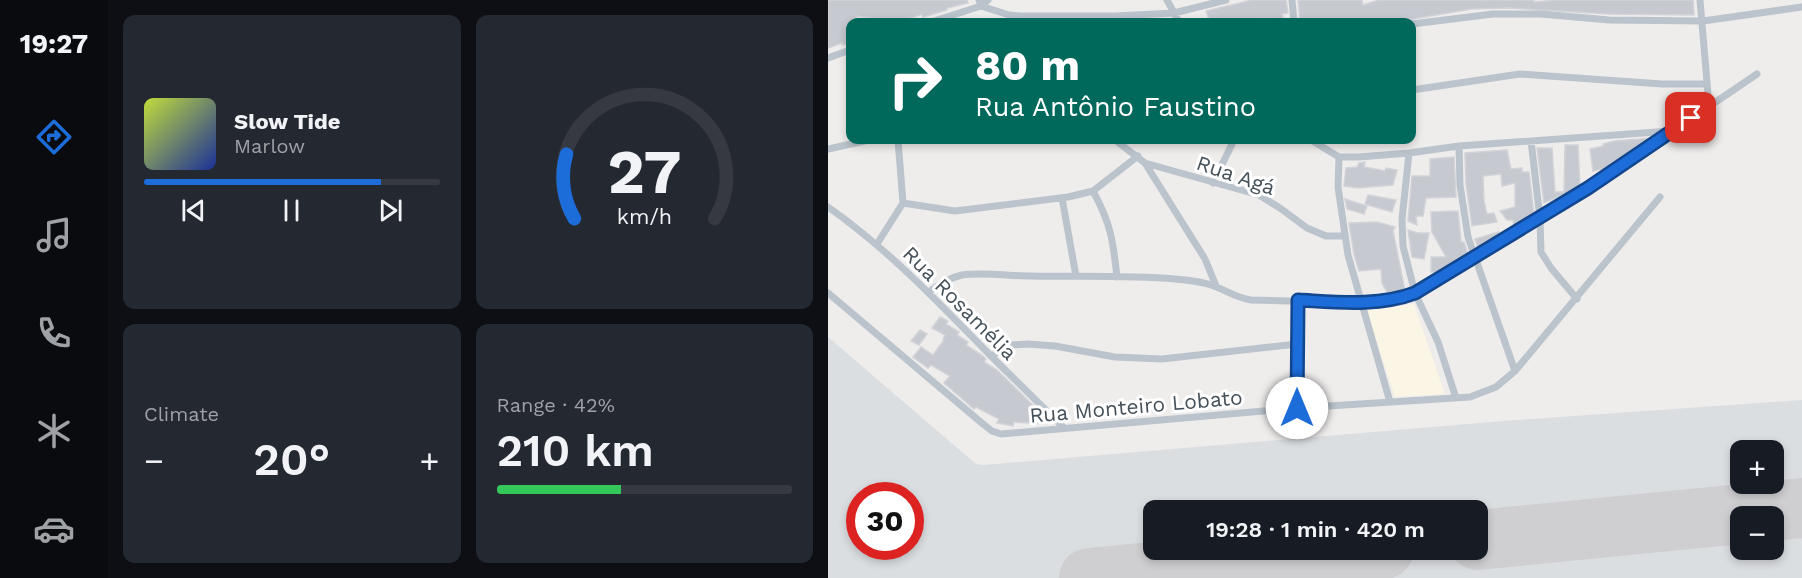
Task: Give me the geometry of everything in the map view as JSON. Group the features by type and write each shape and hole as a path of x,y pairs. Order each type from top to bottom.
{"street":[{"path":"941,18 988,0"},
{"path":"1167,0 1177,18"},
{"path":"980,3 1009,15 1039,17 1174,13 1226,0"},
{"path":"1292,0 1294,18"},
{"path":"1700,0 1709,106"},
{"path":"1416,24 1493,14 1541,14 1609,20 1702,21 1802,7"},
{"path":"828,58 846,51"},
{"path":"1416,89 1520,74 1662,84 1707,84"},
{"path":"929,292 941,282 961,276 991,273 1021,276 1182,279 1216,286 1241,298 1251,300 1361,303 1405,297 1474,259 1588,188 1757,74"},
{"path":"1318,144 1339,157 1673,130"},
{"path":"1531,141 1540,218 1541,252 1551,268 1577,298"},
{"path":"828,149 851,144"},
{"path":"877,244 903,203 898,144"},
{"name":"Rua Agá","path":"1121,144 1145,163 1205,259 1216,286"},
{"path":"1213,183 1232,144"},
{"path":"1459,146 1461,200 1468,237 1515,371"},
{"path":"1410,153 1402,219 1407,264 1415,293 1438,342 1456,398"},
{"path":"903,203 955,211 1062,198 1093,191 1138,156"},
{"path":"1339,157 1338,187 1348,255 1390,402"},
{"name":"Rua Agá","path":"1145,163 1259,195 1307,228 1326,236 1345,236"},
{"path":"1093,191 1107,218 1117,277"},
{"name":"Rua Monteiro Lobato","path":"828,293 992,431 1001,434 1297,408 1470,397 1496,387 1515,371 1660,197"},
{"path":"1062,198 1076,276"},
{"name":"Rua Rosamélia","path":"828,207 877,244 929,292 1064,428"},
{"path":"1297,408 1298,300"},
{"path":"991,356 1011,345 1028,344 1055,346 1115,357 1162,359 1297,344"}],"shaded area":[{"path":"1414,304 1445,394 1395,397 1366,310"},
{"path":"828,337 976,464 984,465 1503,421 1802,400 1802,578 828,578"}],"building":[{"path":"828,0 967,0 968,3 923,17 922,14 911,18 856,16 857,18 846,18 846,44 828,48"},
{"path":"1252,0 1286,0 1288,13 1282,14 1283,18 1209,18 1206,11"},
{"path":"1298,0 1362,0 1363,5 1379,0 1534,0 1534,2 1693,0 1694,15 1609,14 1508,8 1471,9 1416,19 1300,18"},
{"path":"1653,138 1601,173 1601,169 1593,171 1590,149 1614,141"},
{"path":"1565,145 1578,145 1580,187 1544,203 1537,148 1552,148 1555,192 1564,192"},
{"path":"1507,150 1511,169 1522,168 1522,172 1529,172 1534,215 1514,227 1513,220 1507,220 1500,211 1515,207 1515,183 1502,186 1501,174 1483,176 1487,214 1494,213 1497,222 1472,226 1466,184 1465,153"},
{"path":"1454,157 1456,197 1426,198 1423,216 1416,216 1417,225 1408,221 1412,176 1430,176 1430,159"},
{"path":"1365,162 1364,167 1385,171 1386,168 1397,170 1393,185 1358,188 1344,186 1346,168 1357,167 1359,163"},
{"path":"1368,195 1396,200 1392,212 1365,204"},
{"path":"1345,199 1367,206 1364,214 1347,209"},
{"path":"1458,211 1461,242 1464,242 1468,254 1440,272 1431,272 1431,257 1446,257 1432,232 1431,212"},
{"path":"1377,222 1395,227 1393,231 1404,292 1388,294 1382,283 1381,269 1359,271 1349,223"},
{"path":"1408,230 1429,233 1424,259 1412,257"},
{"path":"1499,232 1500,235 1478,248 1475,239"},
{"path":"940,317 948,321 946,324 959,332 957,335 968,342 966,345 983,356 986,359 984,362 997,370 1047,419 1045,424 1014,422 1013,426 997,423 999,419 976,407 974,409 944,383 950,376 931,365 928,368 913,357 921,347 933,355 944,340 945,335 932,328"},
{"path":"920,330 927,334 919,345 911,341"}],"runway":[{"path":"1488,539 1802,508"},
{"path":"1089,578 1272,560"}],"route":[{"path":"1297,408 1298,300 1361,303 1405,297 1415,293 1588,188 1691,118"}]}
